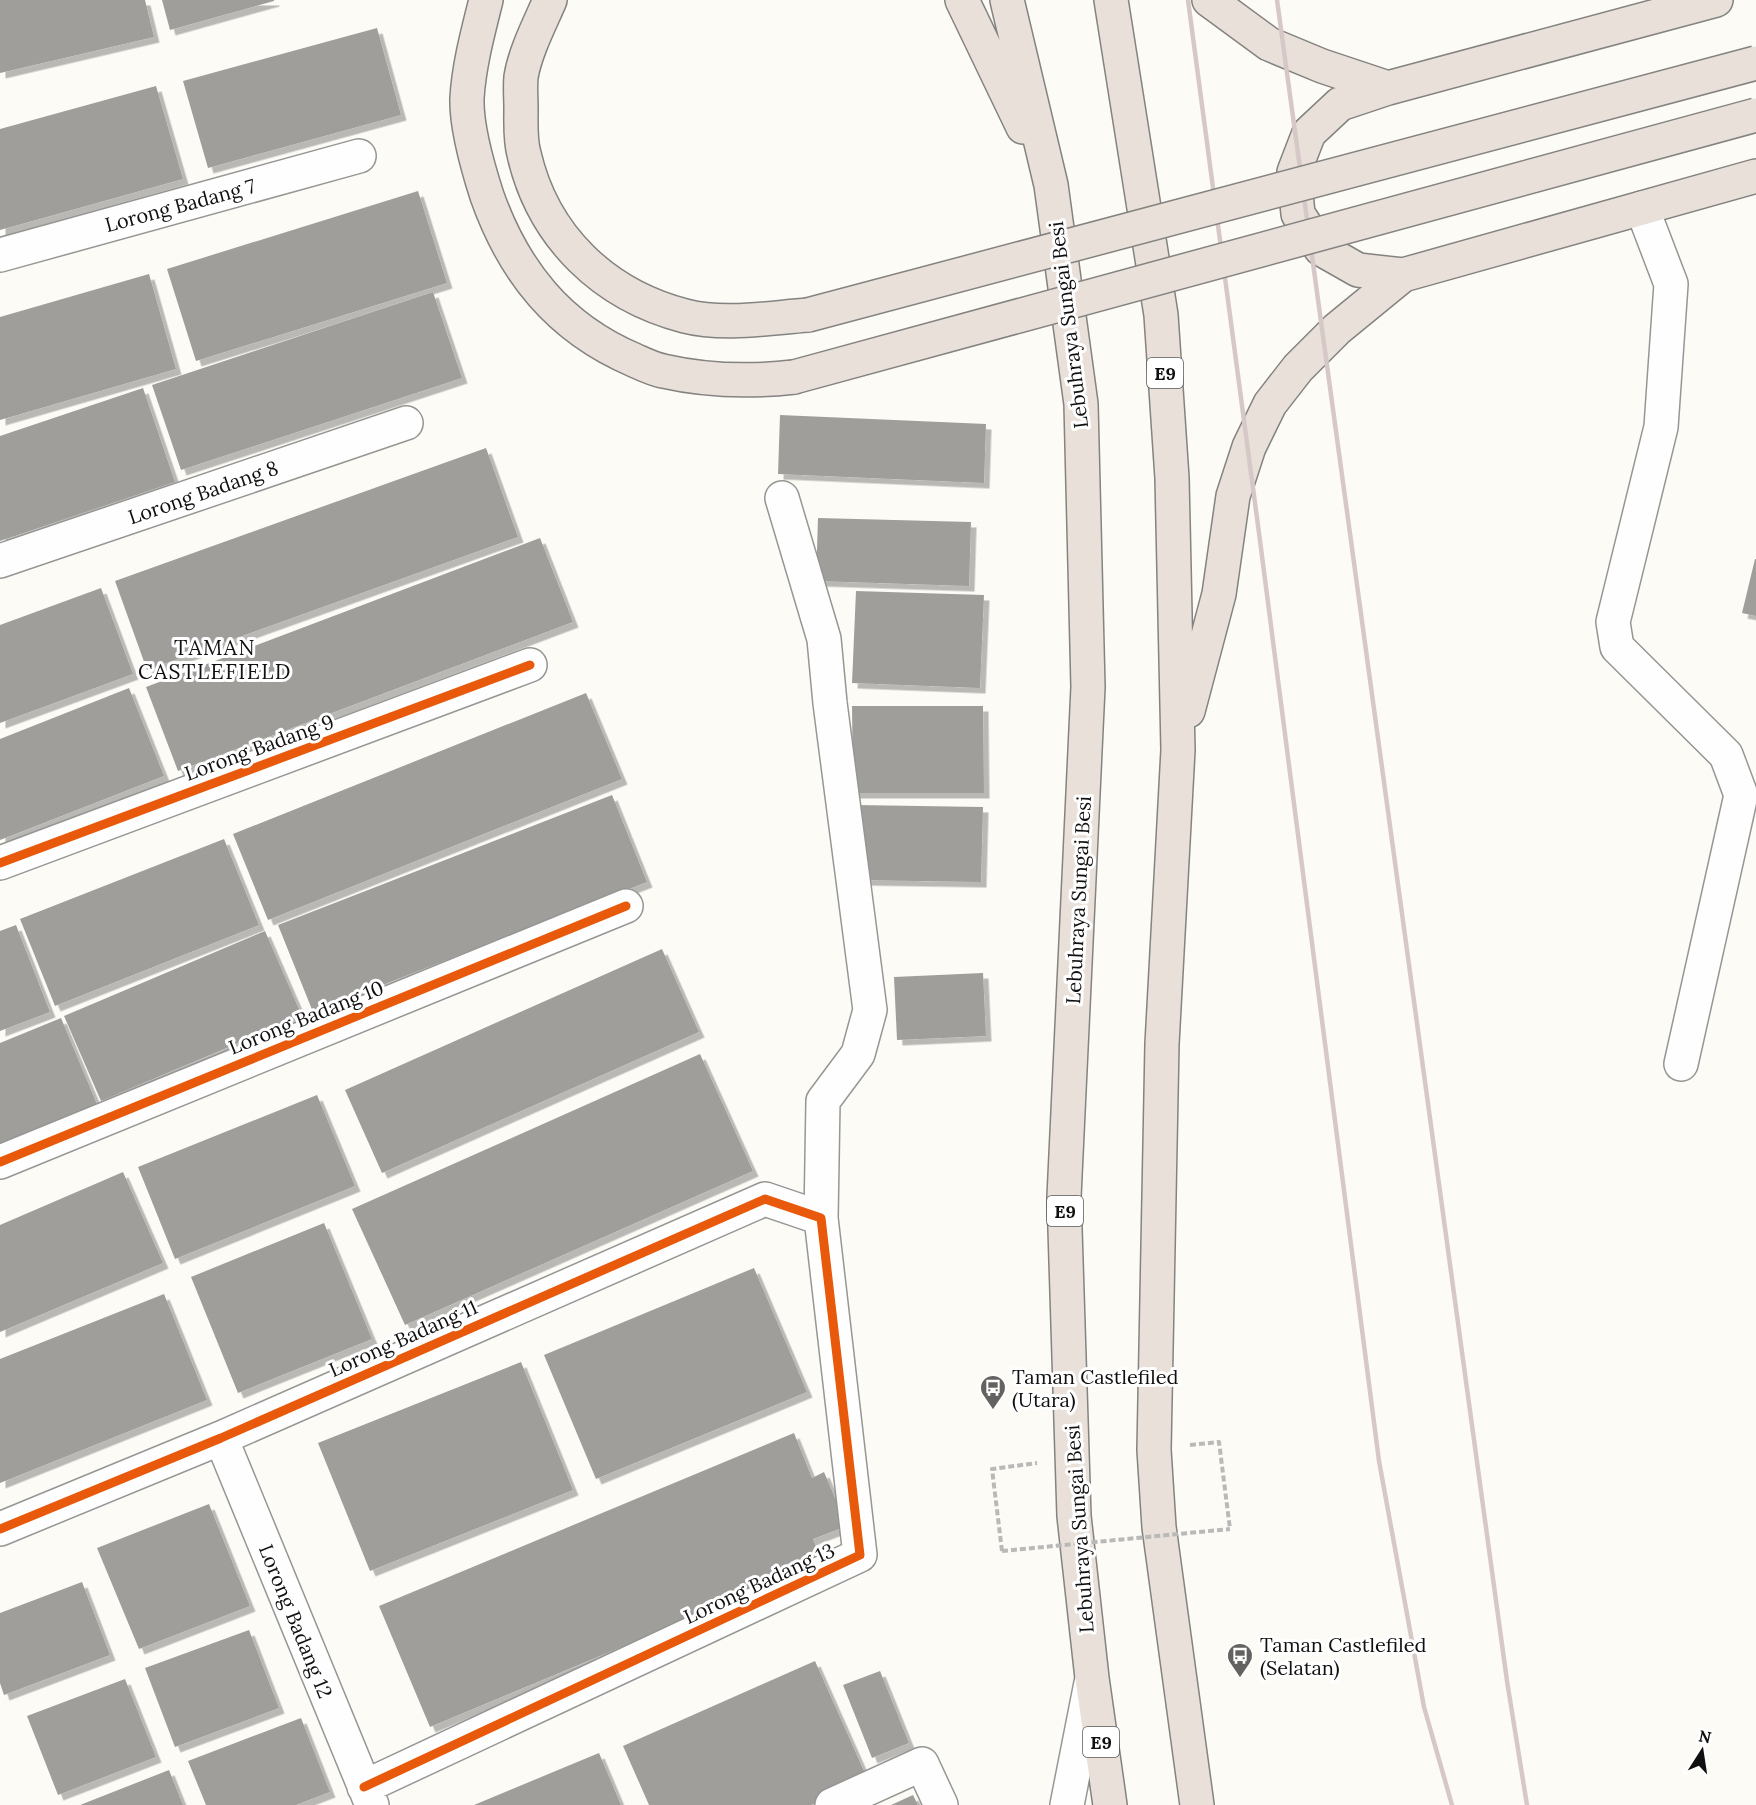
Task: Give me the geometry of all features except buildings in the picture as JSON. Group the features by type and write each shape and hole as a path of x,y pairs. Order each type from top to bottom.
{"highway":[{"path":"486,0 472,57 467,100 473,146 497,223 545,300 579,331 616,352 661,371 708,379 755,381 794,377 1756,115"},
{"path":"550,0 533,39 522,76 521,115 523,152 533,185 553,226 576,253 607,282 643,302 687,317 728,321 808,315 1756,63"},
{"path":"962,0 1051,185"},
{"name":"Lebuhraya Sungai Besi","path":"1007,0 1051,185 1081,404 1088,687 1064,1197 1074,1516 1092,1678 1110,1805"},
{"name":"E9","path":"1111,0 1161,315 1172,477 1178,750 1162,1044 1154,1450 1159,1527 1197,1805"},
{"path":"1209,0 1269,44 1322,66 1388,88"},
{"path":"1716,0 1388,88 1340,104 1309,133 1294,172 1298,214 1321,249 1358,270 1403,275 1756,176"},
{"path":"1178,750 1219,594 1233,496 1249,447 1270,404 1298,368 1337,329 1403,275"}],"street":[{"name":"Lorong Badang 7","path":"0,255 359,156"},
{"path":"1642,208 1671,284 1662,427 1613,622 1617,647 1726,755 1741,795 1681,1064"},
{"name":"Lorong Badang 8","path":"0,561 406,423"},
{"path":"782,498 824,639 830,703 870,1010 858,1054 823,1101 821,1218"},
{"name":"Lorong Badang 9","path":"0,863 530,665"},
{"name":"Lorong Badang 10","path":"0,1162 626,906"},
{"name":"Lorong Badang 11","path":"0,1529 221,1438 765,1199 821,1218"},
{"name":"Lorong Badang 13","path":"368,1796 860,1555 821,1218"},
{"name":"Lorong Badang 12","path":"221,1438 368,1796"},
{"path":"1067,1805 1092,1678"},
{"path":"832,1805 922,1764 941,1805"}],"path":[{"path":"1072,1459 992,1469 1002,1551 1230,1529 1219,1442 1154,1450"}],"railway":[{"path":"1188,0 1379,1461 1424,1707 1452,1805"},
{"path":"1277,0 1507,1681 1527,1805"}],"cycle path":[{"path":"0,863 530,665"},
{"path":"0,1162 626,906"},
{"path":"0,1529 221,1438 765,1199 821,1218 860,1555 364,1787"}],"place":[{"name":"Taman Castlefiled (Utara)","path":"993,1411"},
{"name":"Taman Castlefiled (Selatan)","path":"1240,1679"}],"district":[{"name":"TAMAN CASTLEFIELD","path":"215,659"}]}
